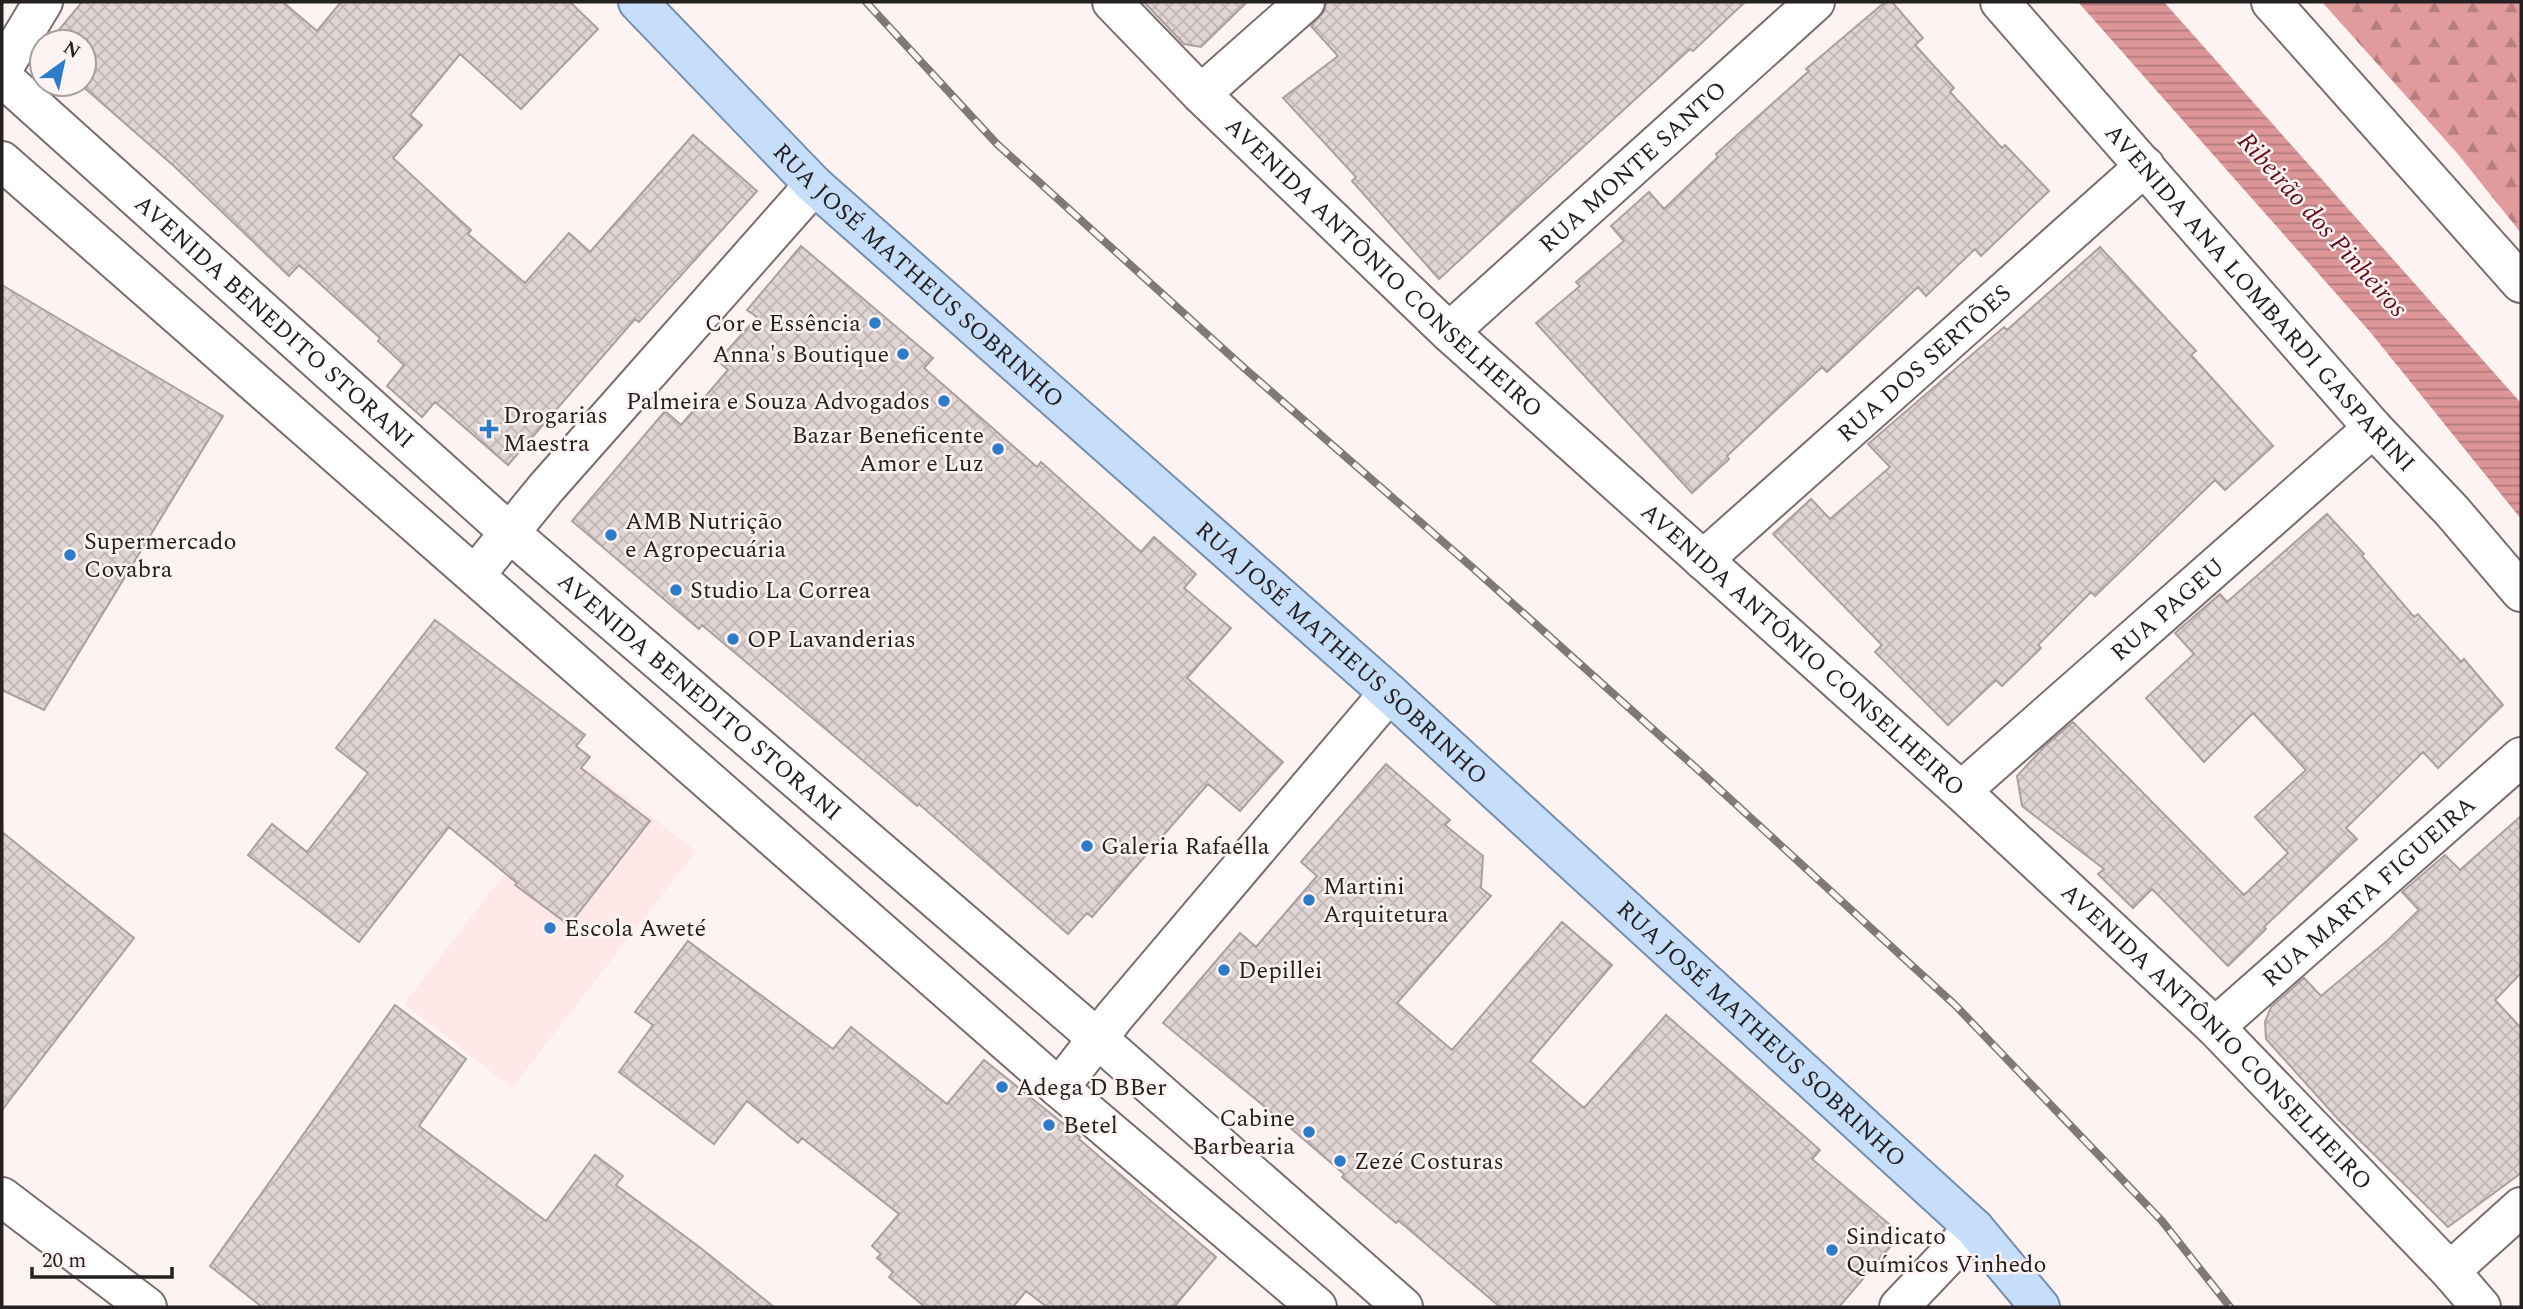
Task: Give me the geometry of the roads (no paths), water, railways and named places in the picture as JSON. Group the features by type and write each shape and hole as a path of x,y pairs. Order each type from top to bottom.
{"main road":[{"name":"RUA JOSÉ MATHEUS SOBRINHO","path":"638,2 814,185 1389,693 1974,1228 2040,1307"}],"street":[{"path":"2,71 44,2"},
{"name":"AVENIDA ANTÔNIO CONSELHEIRO","path":"1112,2 1200,94 1449,332 1961,791 2215,1027 2450,1271 2481,1307"},
{"path":"1200,94 1305,2"},
{"name":"RUA MONTE SANTO","path":"1449,332 1815,2"},
{"name":"AVENIDA ANA LOMBARDI GASPARINI","path":"2000,2 2373,428 2452,511 2521,592"},
{"path":"2271,2 2521,283"},
{"name":"AVENIDA BENEDITO STORANI","path":"2,77 510,533 1097,1038 1403,1307"},
{"path":"2,161 1059,1088 1317,1307"},
{"name":"RUA DOS SERTÕES","path":"1703,559 2145,166"},
{"path":"475,575 555,477 814,185"},
{"name":"RUA PAGEU","path":"1961,791 2373,428"},
{"path":"1059,1088 1097,1038 1389,693"},
{"name":"RUA MARTA FIGUEIRA","path":"2215,1027 2521,757"},
{"path":"2,1197 147,1307"},
{"path":"2450,1271 2521,1207"},
{"path":"1899,1307 1974,1228"}],"water":[{"name":"Ribeirão dos Pinheiros","path":"2078,2 2164,2 2521,403 2521,519 2371,333"}],"railway":[{"path":"866,2 997,144 1243,367 1705,776 1955,1005 2162,1221 2230,1307"}],"place":[{"name":"Cor e Essência","path":"875,323"},
{"name":"Anna's Boutique","path":"903,354"},
{"name":"Palmeira e Souza Advogados","path":"944,401"},
{"name":"Drogarias Maestra","path":"489,429"},
{"name":"Bazar Beneficente Amor e Luz","path":"998,449"},
{"name":"AMB Nutrição e Agropecuária","path":"611,535"},
{"name":"Supermercado Covabra","path":"70,555"},
{"name":"Studio La Correa","path":"676,590"},
{"name":"OP Lavanderias","path":"733,639"},
{"name":"Galeria Rafaella","path":"1087,846"},
{"name":"Martini Arquitetura","path":"1309,900"},
{"name":"Escola Aweté","path":"550,928"},
{"name":"Depillei","path":"1224,970"},
{"name":"Adega D BBer","path":"1002,1087"},
{"name":"Betel","path":"1049,1125"},
{"name":"Cabine Barbearia","path":"1309,1132"},
{"name":"Zezé Costuras","path":"1340,1161"},
{"name":"Sindicato Químicos Vinhedo","path":"1832,1250"}]}
